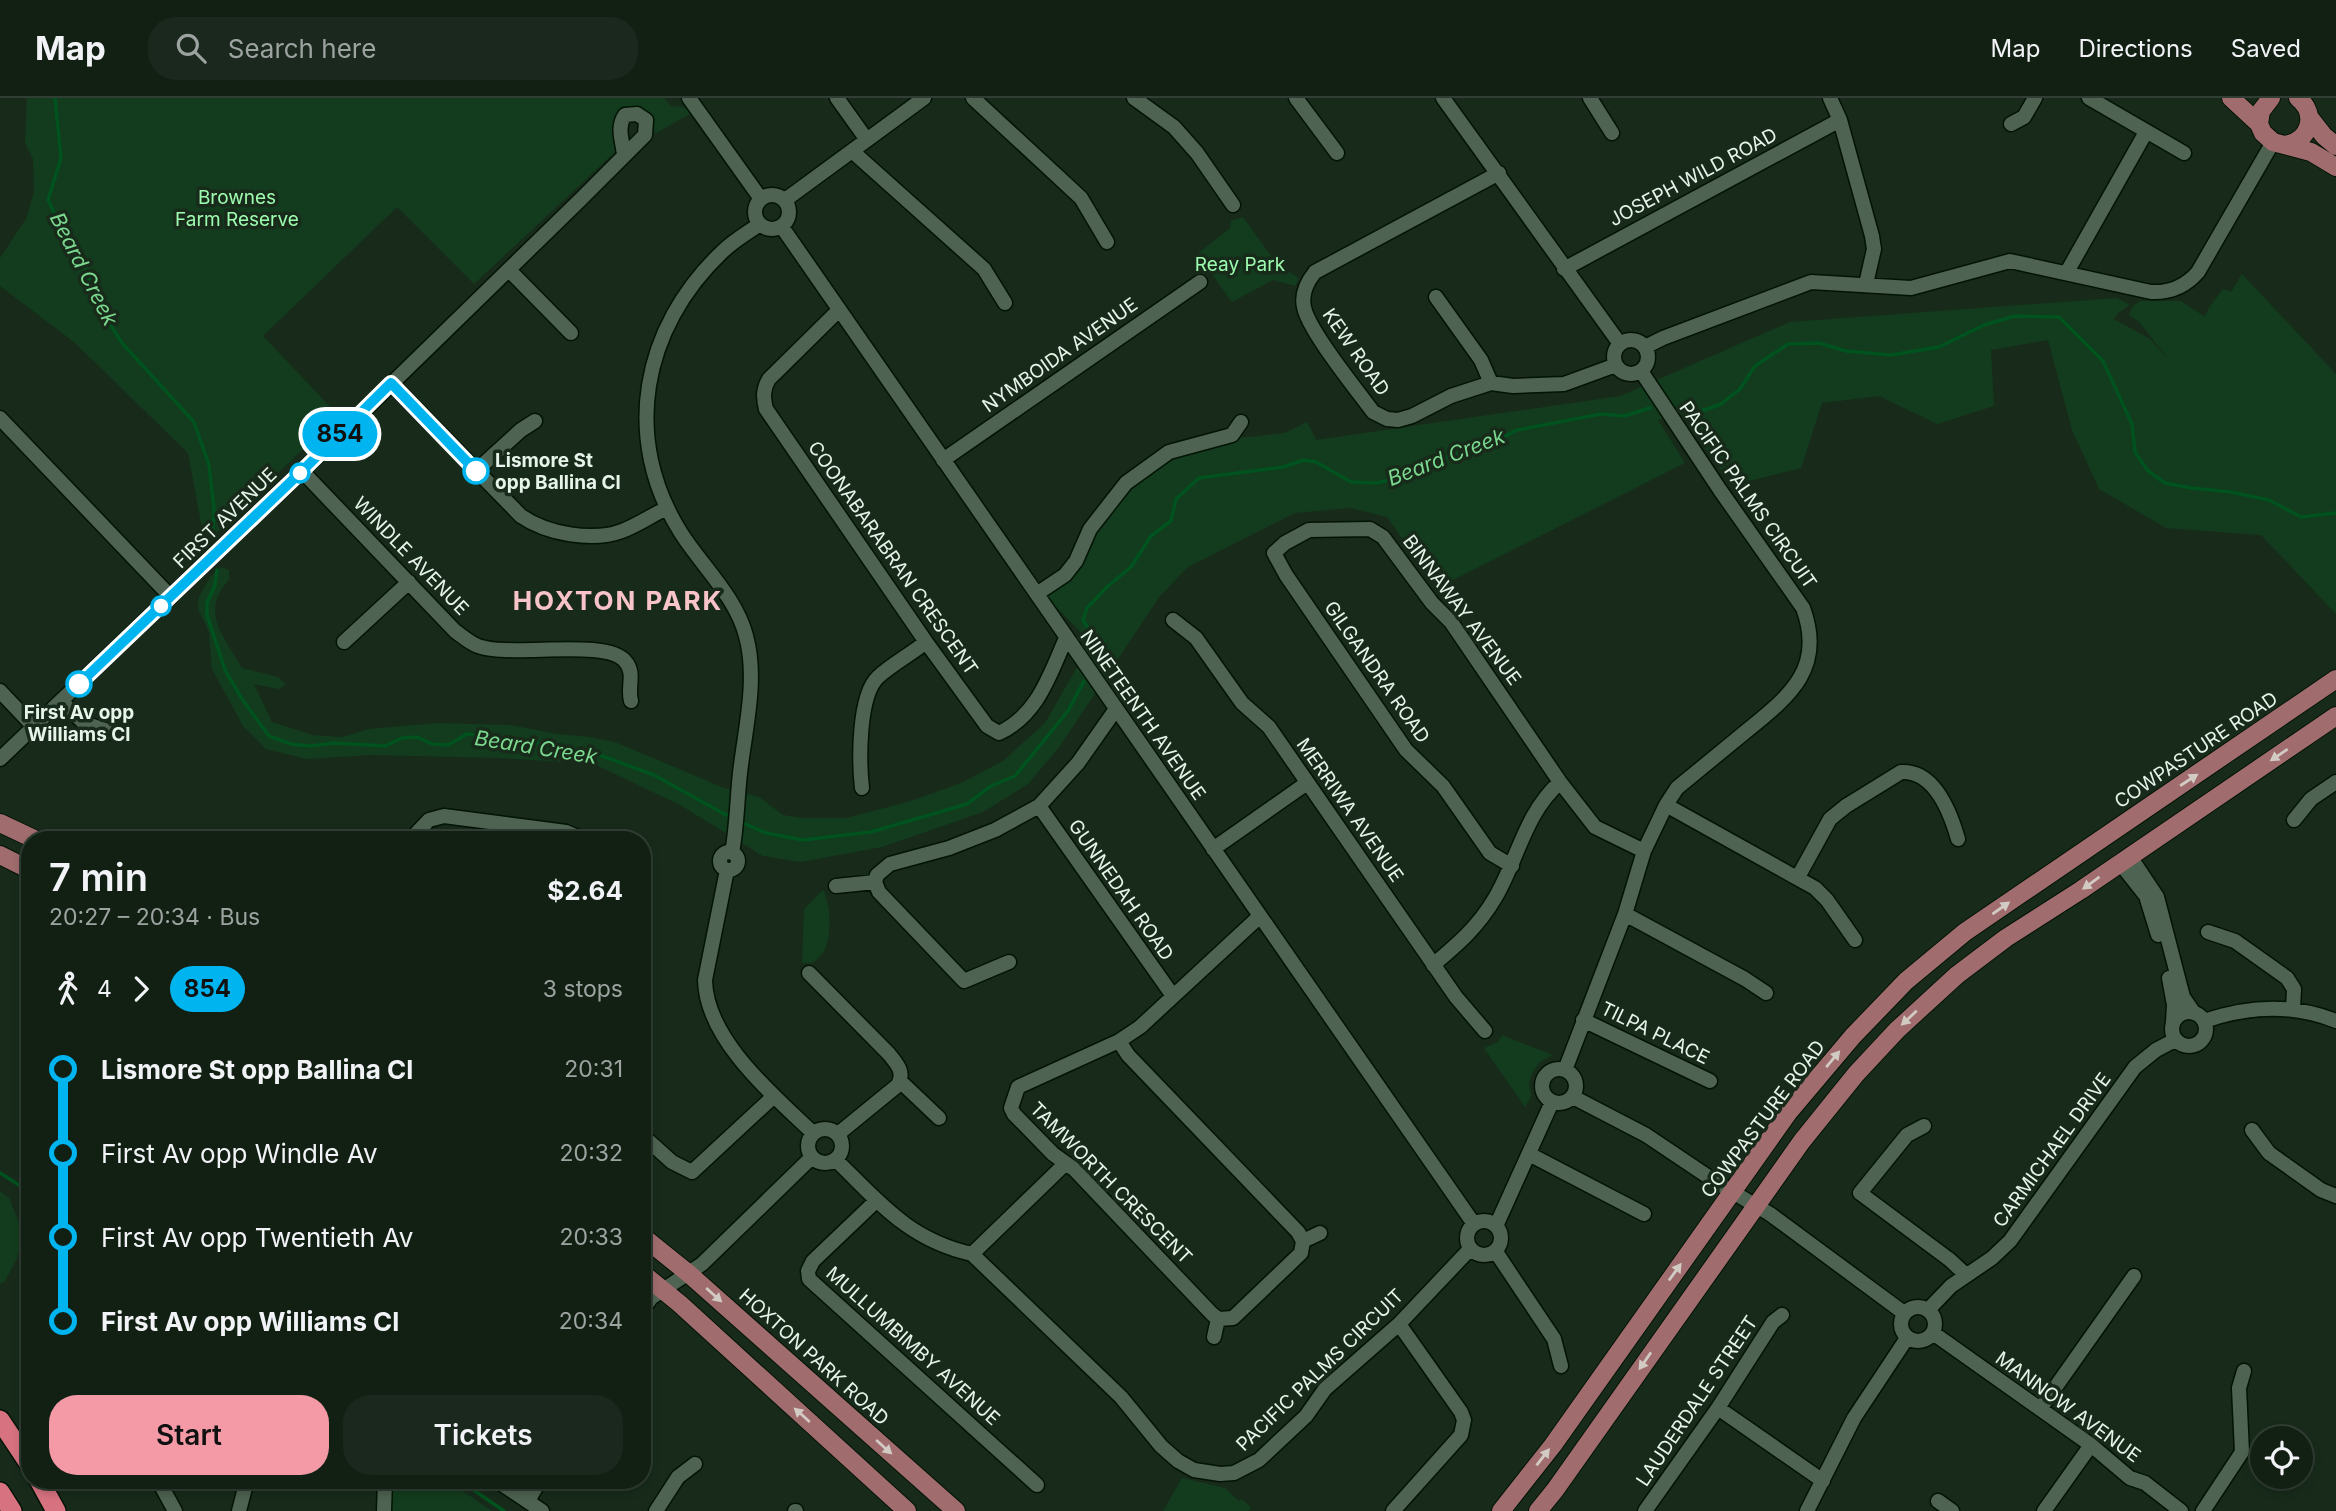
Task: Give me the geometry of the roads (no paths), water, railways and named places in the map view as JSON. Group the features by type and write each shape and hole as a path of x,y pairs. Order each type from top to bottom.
{"highway":[{"path":"0,1420 21,1452"},
{"path":"44,1489 57,1511"},
{"path":"0,1492 12,1511"}],"main road":[{"path":"2231,98 2259,124 2263,133 2279,144 2311,152 2336,167"},
{"path":"2259,124 2260,111 2271,98"},
{"path":"2279,144 2291,144 2303,137 2307,131 2308,106"},
{"path":"2308,106 2324,136 2336,146"},
{"name":"COWPASTURE ROAD","path":"1501,1511 1553,1445 1806,1091 1853,1036 1906,981 1965,933 2336,679"},
{"path":"1538,1511 1810,1131 1856,1074 1925,1003 2006,938 2336,716"},
{"path":"0,823 21,833"},
{"path":"0,855 21,866"},
{"name":"HOXTON PARK ROAD","path":"651,1243 956,1511"},
{"path":"651,1280 907,1511"}],"street":[{"path":"689,98 761,199"},
{"path":"837,98 867,141"},
{"path":"785,200 924,98"},
{"path":"972,98 1081,198 1107,242"},
{"path":"1134,98 1174,127 1197,153 1233,205"},
{"path":"1296,98 1337,153"},
{"path":"1443,98 1620,344"},
{"path":"1590,98 1612,133"},
{"path":"1830,98 1840,120 1874,249 1866,284"},
{"path":"2011,124 2024,117 2035,98"},
{"path":"2088,98 2184,153"},
{"name":"JOSEPH WILD ROAD","path":"1564,268 1840,120"},
{"path":"2067,272 2146,132"},
{"path":"1645,347 1811,282 1911,288 2010,261 2166,293 2190,281 2197,272 2279,144"},
{"path":"852,151 984,269 1005,303"},
{"name":"FIRST AVENUE","path":"0,759 302,471 624,156"},
{"name":"KEW ROAD","path":"1499,173 1315,272 1309,280 1303,300 1304,310 1317,334 1373,412 1387,419 1398,420 1412,416 1451,396 1491,383 1513,386 1564,384 1616,365"},
{"path":"772,194 785,200 790,214 782,227 771,229 760,224 755,210 761,199 772,194"},
{"path":"760,224 723,251 681,302 654,355 646,412 652,467 667,508 681,533 737,613 747,636 751,681 732,853 725,853 720,860 723,868 727,870 705,980 705,996 711,1017 723,1038 774,1096 813,1133"},
{"name":"NINETEENTH AVENUE","path":"782,227 1474,1224"},
{"path":"509,270 571,334"},
{"name":"NYMBOIDA AVENUE","path":"943,460 1200,282"},
{"path":"1436,296 1481,360 1491,383"},
{"name":"COONABARABRAN CRESCENT","path":"839,310 769,379 764,386 766,409 987,726 999,733 1019,721 1042,694 1066,638"},
{"path":"1636,341 1645,347 1648,357 1644,376 1627,373 1616,365 1615,354 1620,344 1636,341"},
{"name":"PACIFIC PALMS CIRCUIT","path":"1565,1070 1625,914 1644,851 1666,805 1677,788 1788,697 1802,676 1809,654 1810,638 1802,608 1644,376"},
{"path":"391,383 522,516 549,532 605,535 622,531 667,508"},
{"path":"0,418 171,597"},
{"path":"476,471 520,430 535,421"},
{"path":"1038,593 1065,575 1076,561 1090,529 1126,483 1169,452 1232,435 1241,422"},
{"name":"WINDLE AVENUE","path":"302,471 455,631 478,646 499,649 609,651 625,660 632,676 629,692 631,701"},
{"name":"BINNAWAY AVENUE","path":"1274,553 1285,543 1309,530 1370,529 1383,537 1432,603 1451,622 1560,782 1595,827 1644,851"},
{"name":"GILGANDRA ROAD","path":"1274,553 1286,575 1406,750 1443,786 1490,853 1512,866"},
{"path":"344,642 409,582"},
{"name":"MERRIWA AVENUE","path":"1173,620 1196,638 1242,703 1269,727 1433,965 1485,1031"},
{"path":"862,788 861,756 865,708 870,689 877,678 926,642"},
{"path":"0,691 34,727"},
{"path":"61,701 83,723 117,734"},
{"path":"1009,962 964,981 879,892 875,882 877,875 890,864 949,848 995,830 1038,806 1078,763 1116,709"},
{"path":"1798,877 1830,819 1901,772 1921,775 1931,785 1951,815 1958,839"},
{"path":"1433,965 1477,927 1512,866 1529,823 1545,796 1560,782"},
{"path":"2294,820 2311,799 2336,782"},
{"path":"1213,849 1307,783"},
{"path":"1666,805 1798,877 1824,895 1855,940"},
{"name":"GUNNEDAH ROAD","path":"1038,806 1173,996"},
{"path":"419,831 429,820 444,816 558,831"},
{"path":"2124,859 2157,897 2183,997 2199,1017 2205,1036 2198,1044 2183,1046 2175,1040 2171,1031 2174,1004 2151,908 2124,859"},
{"path":"836,886 875,882"},
{"path":"1625,914 1766,993"},
{"name":"TAMWORTH CRESCENT","path":"1218,1319 1066,1163 1014,1114 1013,1096 1018,1087 1119,1041 1140,1027 1260,916"},
{"path":"2208,932 2235,941 2287,978 2294,989 2293,1009"},
{"path":"809,973 899,1065 900,1081 893,1090 838,1133"},
{"path":"2173,1022 2179,1014 2199,1017 2268,1008 2293,1009 2336,1021"},
{"name":"TILPA PLACE","path":"1583,1020 1710,1081"},
{"name":"CARMICHAEL DRIVE","path":"1928,1310 1965,1274 1992,1258 2010,1241 2135,1067 2156,1049 2175,1040"},
{"path":"1119,1041 1128,1055 1298,1232 1303,1241 1301,1253 1233,1318 1218,1319 1214,1337"},
{"path":"1552,1070 1565,1070 1573,1075 1576,1084 1573,1097 1561,1103 1552,1102 1542,1093 1542,1079 1552,1070"},
{"path":"900,1081 939,1118"},
{"path":"651,1143 672,1162 692,1172 774,1096"},
{"path":"1573,1097 1653,1139 1756,1206 1904,1313"},
{"path":"1496,1226 1552,1102"},
{"path":"1924,1126 1907,1135 1860,1193 1965,1274"},
{"path":"825,1128 838,1133 843,1148 836,1160 824,1163 812,1157 808,1144 813,1133 825,1128"},
{"path":"2252,1130 2269,1153 2321,1190 2336,1196"},
{"path":"1529,1154 1644,1213"},
{"path":"651,1297 702,1264 812,1157"},
{"name":"PACIFIC PALMS CIRCUIT","path":"836,1160 904,1226 940,1245 972,1254 1121,1397 1161,1446 1194,1471 1207,1473 1234,1473 1259,1460 1306,1416 1325,1389 1399,1324 1470,1249"},
{"path":"972,1254 1066,1163"},
{"name":"MULLUMBIMBY AVENUE","path":"876,1201 813,1261 808,1271 809,1279 1037,1485"},
{"path":"1483,1221 1496,1226 1502,1240 1496,1252 1483,1256 1470,1249 1466,1237 1474,1224 1483,1221"},
{"path":"1303,1241 1320,1233"},
{"path":"1496,1252 1554,1339 1561,1366"},
{"path":"2040,1409 2134,1276"},
{"path":"1916,1307 1928,1310 1935,1321 1933,1333 1921,1341 1907,1338 1900,1326 1904,1313 1916,1307"},
{"name":"LAUDERDALE STREET","path":"1646,1511 1718,1408 1773,1322 1782,1315"},
{"path":"1393,1511 1461,1435 1464,1427 1461,1412 1399,1324"},
{"name":"MANNOW AVENUE","path":"1933,1333 2091,1445 2130,1478 2145,1483 2181,1511"},
{"path":"1807,1511 1861,1405 1907,1338"},
{"path":"2203,1511 2242,1452 2239,1388 2244,1371"},
{"path":"1718,1408 1823,1481"},
{"path":"2044,1511 2091,1445"},
{"path":"656,1511 678,1477 695,1464"},
{"path":"163,1489 175,1511"},
{"path":"239,1511 245,1489"},
{"path":"384,1511 385,1489"},
{"path":"510,1489 542,1511"},
{"path":"528,1501 535,1489"},
{"path":"1938,1501 1952,1511"}],"waterway":[{"name":"Beard Creek","path":"55,98 61,158 48,200 83,263 101,310 122,343 194,422 209,465 214,508 213,537"},
{"name":"Beard Creek","path":"1685,417 1721,404 1740,389 1755,366 1788,344 1819,343 1846,351 1891,355 1939,347 1984,325 2015,316 2059,317 2103,361 2132,424 2135,452 2148,471 2165,483 2269,500 2301,517 2336,513"},
{"name":"Beard Creek","path":"1094,667 1104,642 1090,632 1083,620 1087,608 1131,567 1151,536 1171,521 1176,499 1199,478 1283,467 1304,460 1316,462 1351,482 1376,483 1398,478 1424,463 1484,447 1517,430 1601,414 1624,416 1650,408"},
{"name":"Beard Creek","path":"217,570 215,585 207,603 207,615 225,670 269,736 291,744 310,746 335,743 385,746 402,738 417,737 432,744 448,745 467,734 586,750 654,775 726,815"},
{"name":"Beard Creek","path":"743,823 766,833 803,840 871,832 967,804 991,786 1015,776 1068,711 1084,681"},
{"path":"0,1173 21,1186"},
{"path":"472,1489 504,1511"}],"place":[{"name":"Lismore St opp Ballina Cl","path":"476,471"},
{"name":"First Av opp Williams Cl","path":"79,684"}],"district":[{"name":"HOXTON PARK","path":"618,600"}],"park label":[{"name":"Brownes Farm Reserve","path":"237,208"},
{"name":"Reay Park","path":"1240,264"}]}
